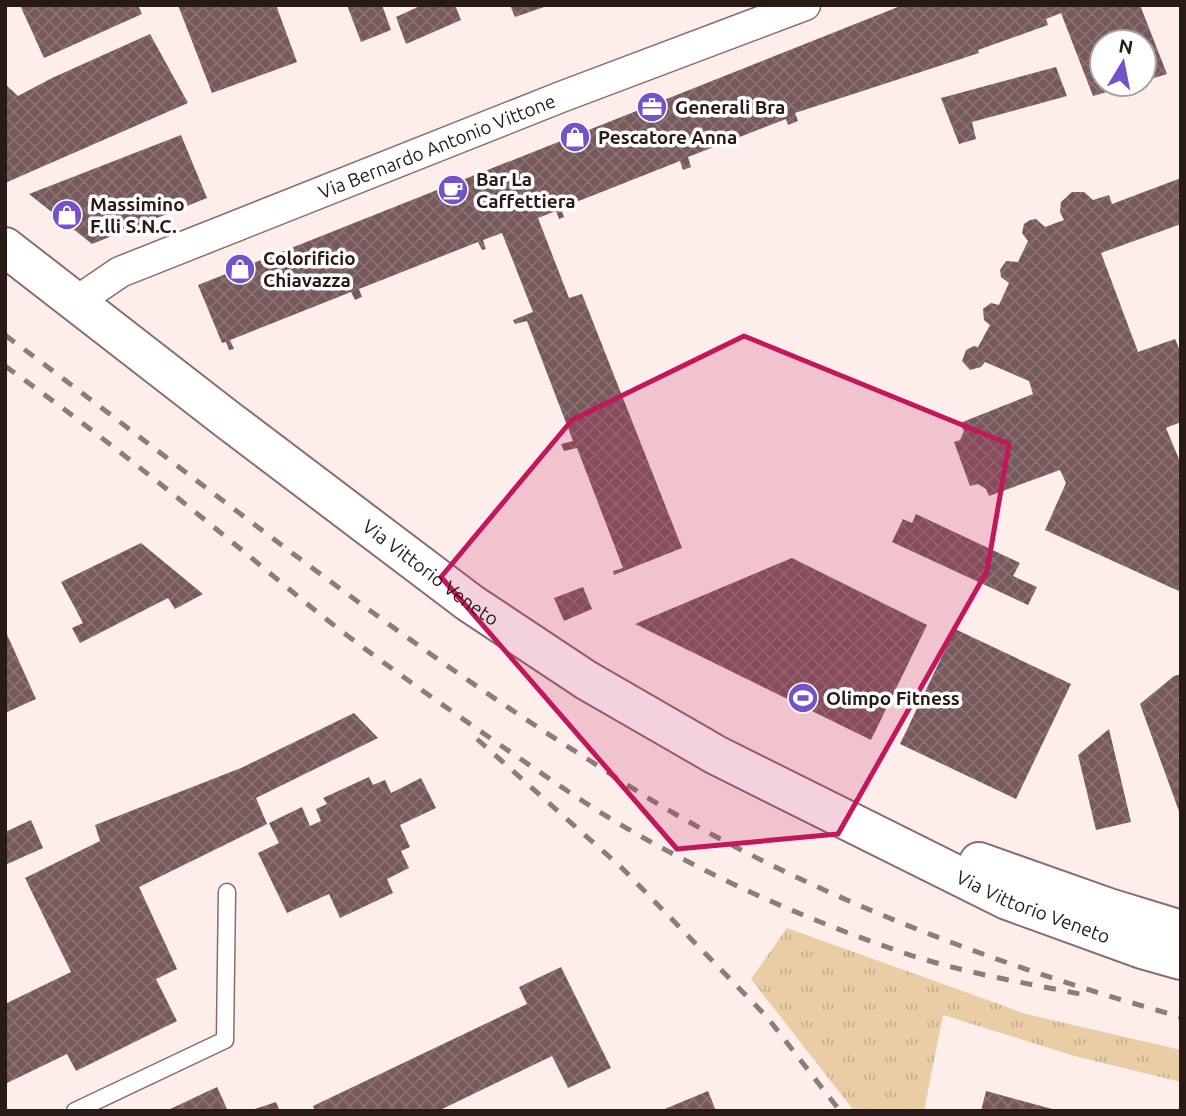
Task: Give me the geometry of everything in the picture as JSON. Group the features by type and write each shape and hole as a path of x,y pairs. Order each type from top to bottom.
{"main road":[{"name":"Via Vittorio Veneto","path":"5,247 470,603 586,680 716,755 1007,900 1142,950 1181,960"},
{"name":"Via Vittorio Veneto","path":"891,844 973,860 1109,908 1181,930"}],"street":[{"name":"Via Bernardo Antonio Vittone","path":"76,302 120,272 561,97 805,5"}],"lane":[{"path":"75,1111 225,1040 227,892"}],"highlighted area":[{"path":"744,336 1009,444 987,571 838,834 677,849 441,577 572,420"}],"green space":[{"path":"787,928 1026,1014 1181,1050 1181,1082 1078,1057 943,1015 924,1111 854,1111 751,979"}],"building":[{"path":"20,5 138,5 142,14 44,58"},
{"path":"178,5 276,5 297,62 212,93"},
{"path":"347,5 382,5 391,30 361,42"},
{"path":"422,5 455,5 461,20 406,44 396,17"},
{"path":"510,5 547,5 547,6 515,17"},
{"path":"903,5 1140,5 1149,28 1088,28 1088,83 1061,13 1046,19 1048,25 978,50 979,53 795,113 798,121 788,125 786,119 688,157 691,167 683,170 680,161 561,208 564,217 559,219 556,211 538,218 569,298 582,294 682,548 614,575 613,571 623,568 577,448 564,451 561,444 573,441 527,321 515,324 513,320 533,312 502,233 483,240 486,249 482,250 478,242 359,289 362,297 355,300 351,292 230,340 234,349 229,350 226,342 222,343 198,285"},
{"path":"150,34 188,103 5,183 5,84 18,96"},
{"path":"1158,51 1167,74 1158,77"},
{"path":"1056,67 1067,96 972,122 976,139 959,144 941,98"},
{"path":"181,135 207,198 92,244 29,194"},
{"path":"1181,178 1181,224 1101,253 1138,352 1175,339 1181,353 1181,422 1166,428 1181,464 1181,592 1045,530 1066,483 1060,470 989,496 986,489 978,484 970,486 954,442 960,440 964,431 960,423 1033,394 1029,381 985,362 981,367 970,370 962,361 966,350 978,347 990,325 984,320 983,309 991,303 999,305 1009,283 1001,277 1000,270 1006,261 1018,262 1028,241 1022,233 1024,224 1036,219 1045,227 1064,220 1060,212 1061,202 1072,192 1084,192 1093,200 1109,195 1112,204"},
{"path":"916,514 1020,563 1013,576 1037,587 1028,605 892,542 903,519 912,523"},
{"path":"141,543 203,594 175,609 168,598 80,643 72,628 83,623 61,582"},
{"path":"792,558 927,625 871,740 635,624"},
{"path":"583,587 592,609 564,621 554,598"},
{"path":"955,629 1071,684 1016,799 900,744"},
{"path":"5,630 36,699 5,713"},
{"path":"1181,674 1180,814 1140,704 1174,676"},
{"path":"354,713 378,738 256,798 267,824 139,887 177,969 156,979 177,1021 76,1071 67,1054 5,1084 5,1004 71,972 25,878 100,841 95,825 241,768"},
{"path":"1109,729 1131,822 1096,830 1078,755"},
{"path":"369,777 373,785 385,780 391,793 421,778 436,808 400,825 410,847 401,851 409,868 387,879 393,893 340,918 329,894 287,913 258,853 279,843 269,823 302,807 310,826 321,821 316,809 327,804 323,798"},
{"path":"31,820 43,848 5,865 5,832"},
{"path":"561,967 611,1068 568,1088 552,1056 438,1111 315,1111 313,1106 527,1004 519,987"},
{"path":"217,1087 228,1111 166,1111"},
{"path":"708,1091 716,1111 660,1111"},
{"path":"986,1091 1056,1110 1056,1111 981,1111"},
{"path":"276,1102 280,1111 252,1111 252,1110"}],"railway":[{"path":"5,335 365,607 513,711 666,809 797,877 923,931 1051,978 1181,1017"},
{"path":"5,366 149,475 367,651 568,792 618,823 736,885 877,944 954,968 1080,994"},
{"path":"477,739 623,869 767,1017 840,1111"}],"place":[{"name":"Generali Bra","path":"652,107"},
{"name":"Pescatore Anna","path":"575,137"},
{"name":"Bar La Caffettiera","path":"453,190"},
{"name":"Massimino F.lli S.N.C.","path":"67,215"},
{"name":"Colorificio Chiavazza","path":"240,269"},
{"name":"Olimpo Fitness","path":"803,698"}]}
